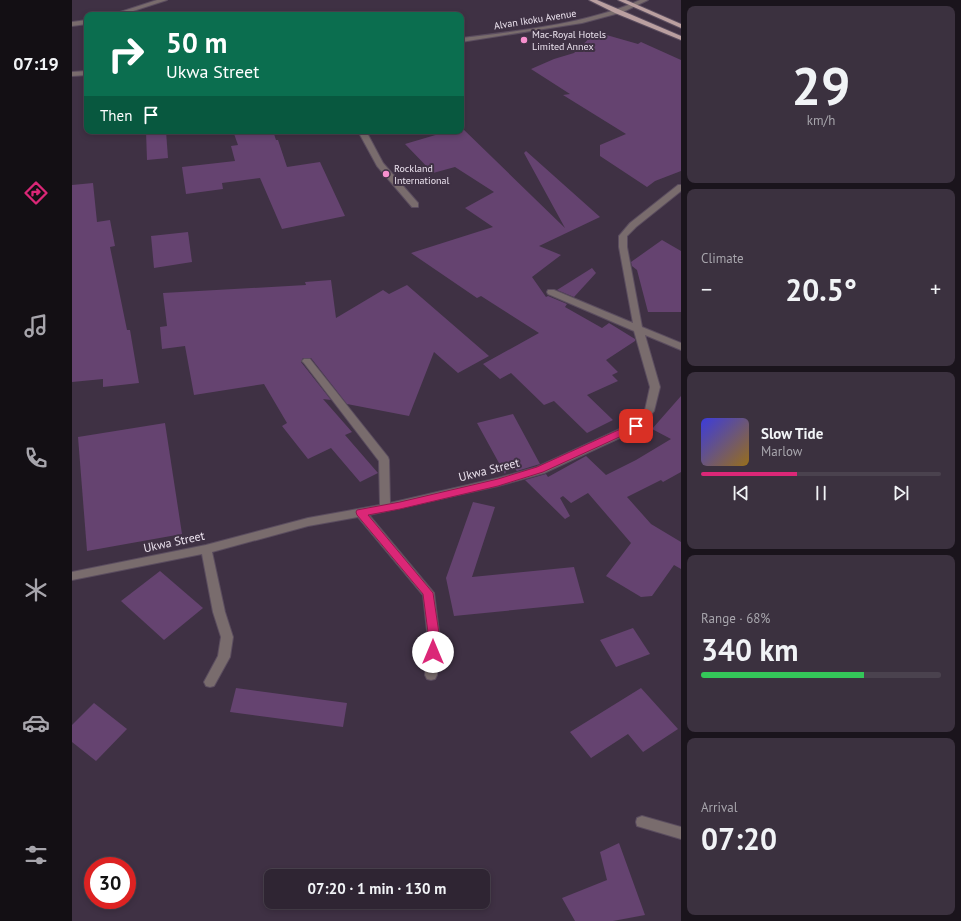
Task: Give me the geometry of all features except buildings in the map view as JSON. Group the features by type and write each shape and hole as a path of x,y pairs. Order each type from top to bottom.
{"main road":[{"path":"592,0 617,12 681,38"},
{"path":"622,0 681,26"}],"street":[{"path":"124,12 164,0"},
{"name":"Alvan Ikoku Avenue","path":"464,40 516,33 573,23 617,12 645,0"},
{"path":"72,24 84,22"},
{"path":"72,74 84,73"},
{"path":"364,134 380,164 415,205"},
{"name":"Ukwa Street","path":"72,576 206,549 308,522 385,508 498,482 540,470 636,426 649,412 655,387 638,328 623,247 623,236 633,225 681,187"},
{"path":"551,292 681,347"},
{"path":"306,362 384,460 385,508"},
{"path":"360,512 428,593 434,640 431,675"},
{"path":"206,549 219,612 227,637 224,657 210,682"},
{"path":"642,822 681,833"}],"place":[{"name":"Mac-Royal Hotels Limited Annex","path":"524,40"},
{"name":"Rockland International","path":"386,174"}],"route":[{"path":"433,652 434,640 428,593 360,512 400,505 498,482 540,470 636,426"}]}
